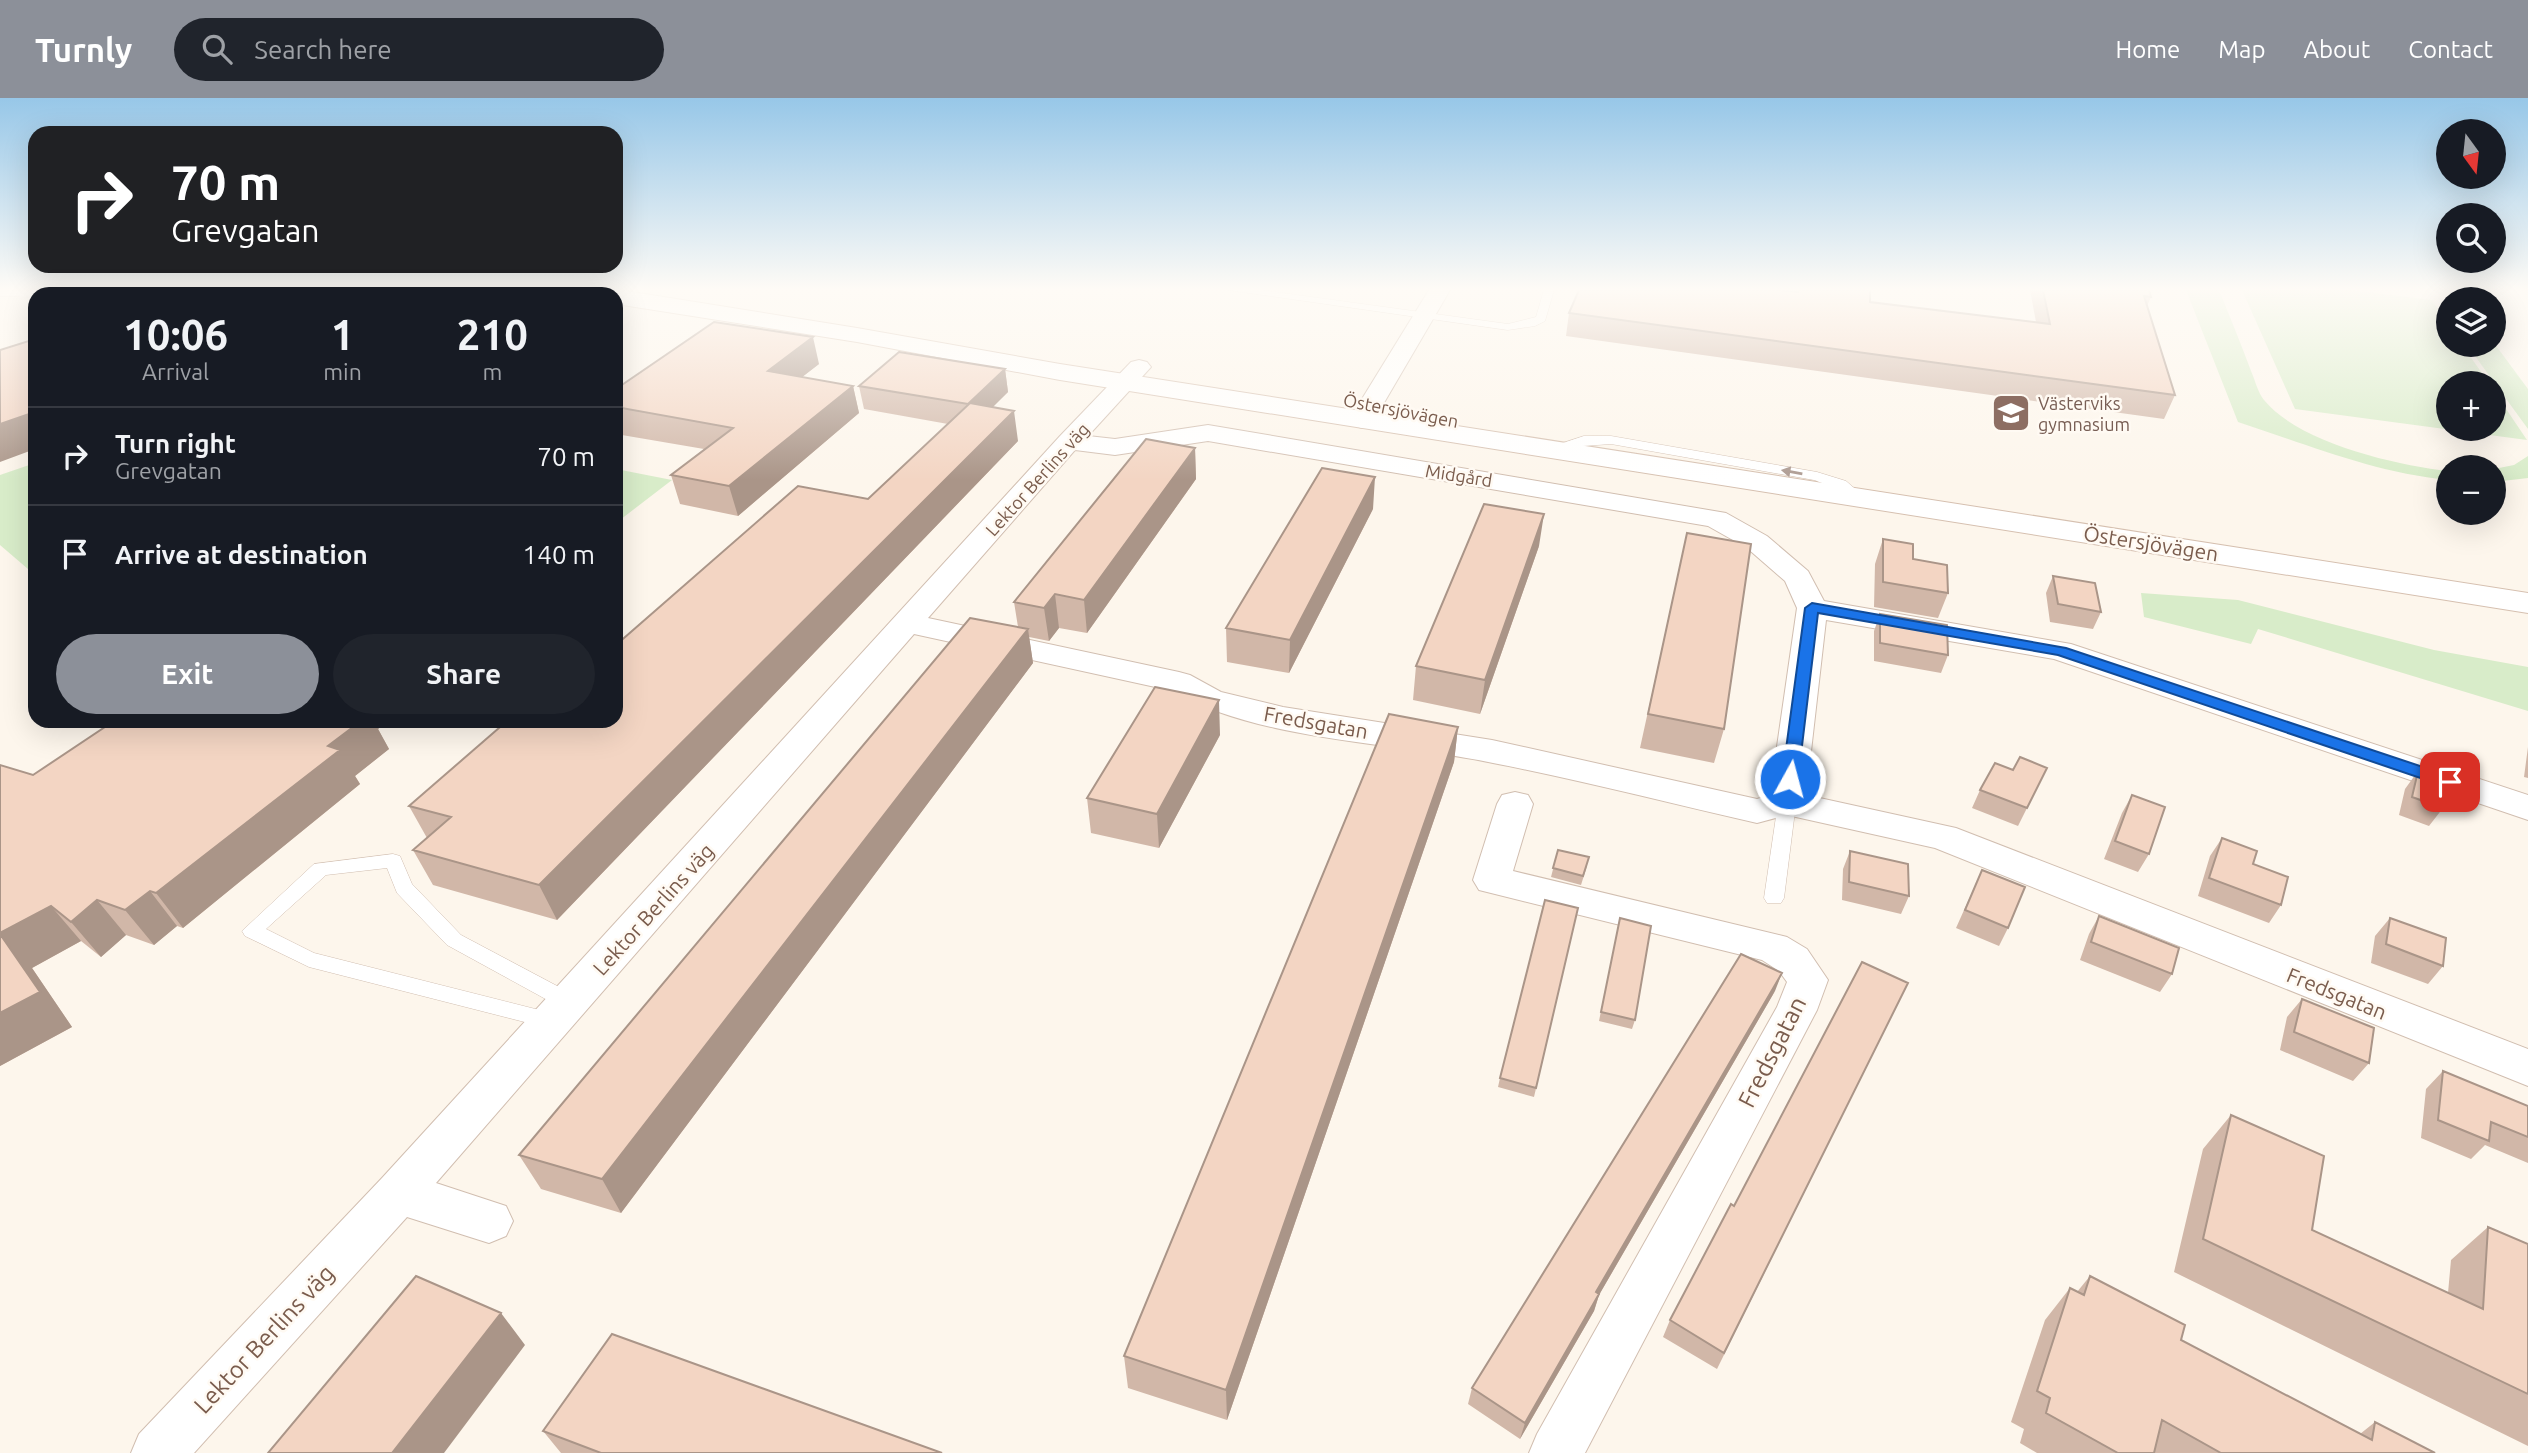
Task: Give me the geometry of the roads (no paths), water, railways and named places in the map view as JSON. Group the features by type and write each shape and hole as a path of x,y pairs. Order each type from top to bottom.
{"main road":[{"name":"Östersjövägen","path":"983,353 1569,443 1775,482"},
{"name":"Östersjövägen","path":"1367,412 1854,495 2528,603"}],"street":[{"path":"1367,412 1403,353"},
{"name":"Lektor Berlins väg","path":"158,1453 398,1193 1069,441 1133,375"},
{"name":"Midgård","path":"1069,441 1115,447 1208,433 1716,519 1757,542 1792,571 1798,577 1812,608"},
{"path":"1787,803 1812,608 2060,651 2528,808"},
{"name":"Fredsgatan","path":"908,624 1179,682 1210,699 1283,718 1492,751 1757,811 1787,803 1943,837 2528,1068"},
{"name":"Fredsgatan","path":"1515,804 1492,880 1773,948 1793,960 1808,980 1796,1010 1556,1453"},
{"path":"398,1193 489,1221"}],"lane":[{"path":"1569,443 1611,440 1817,476 1841,484 1854,495"},
{"path":"1774,898 1787,803"},
{"path":"393,861 404,888 454,940 561,1012 309,960 252,930 321,869 393,861"}],"place":[{"name":"Västerviks gymnasium","path":"2011,413"}]}
